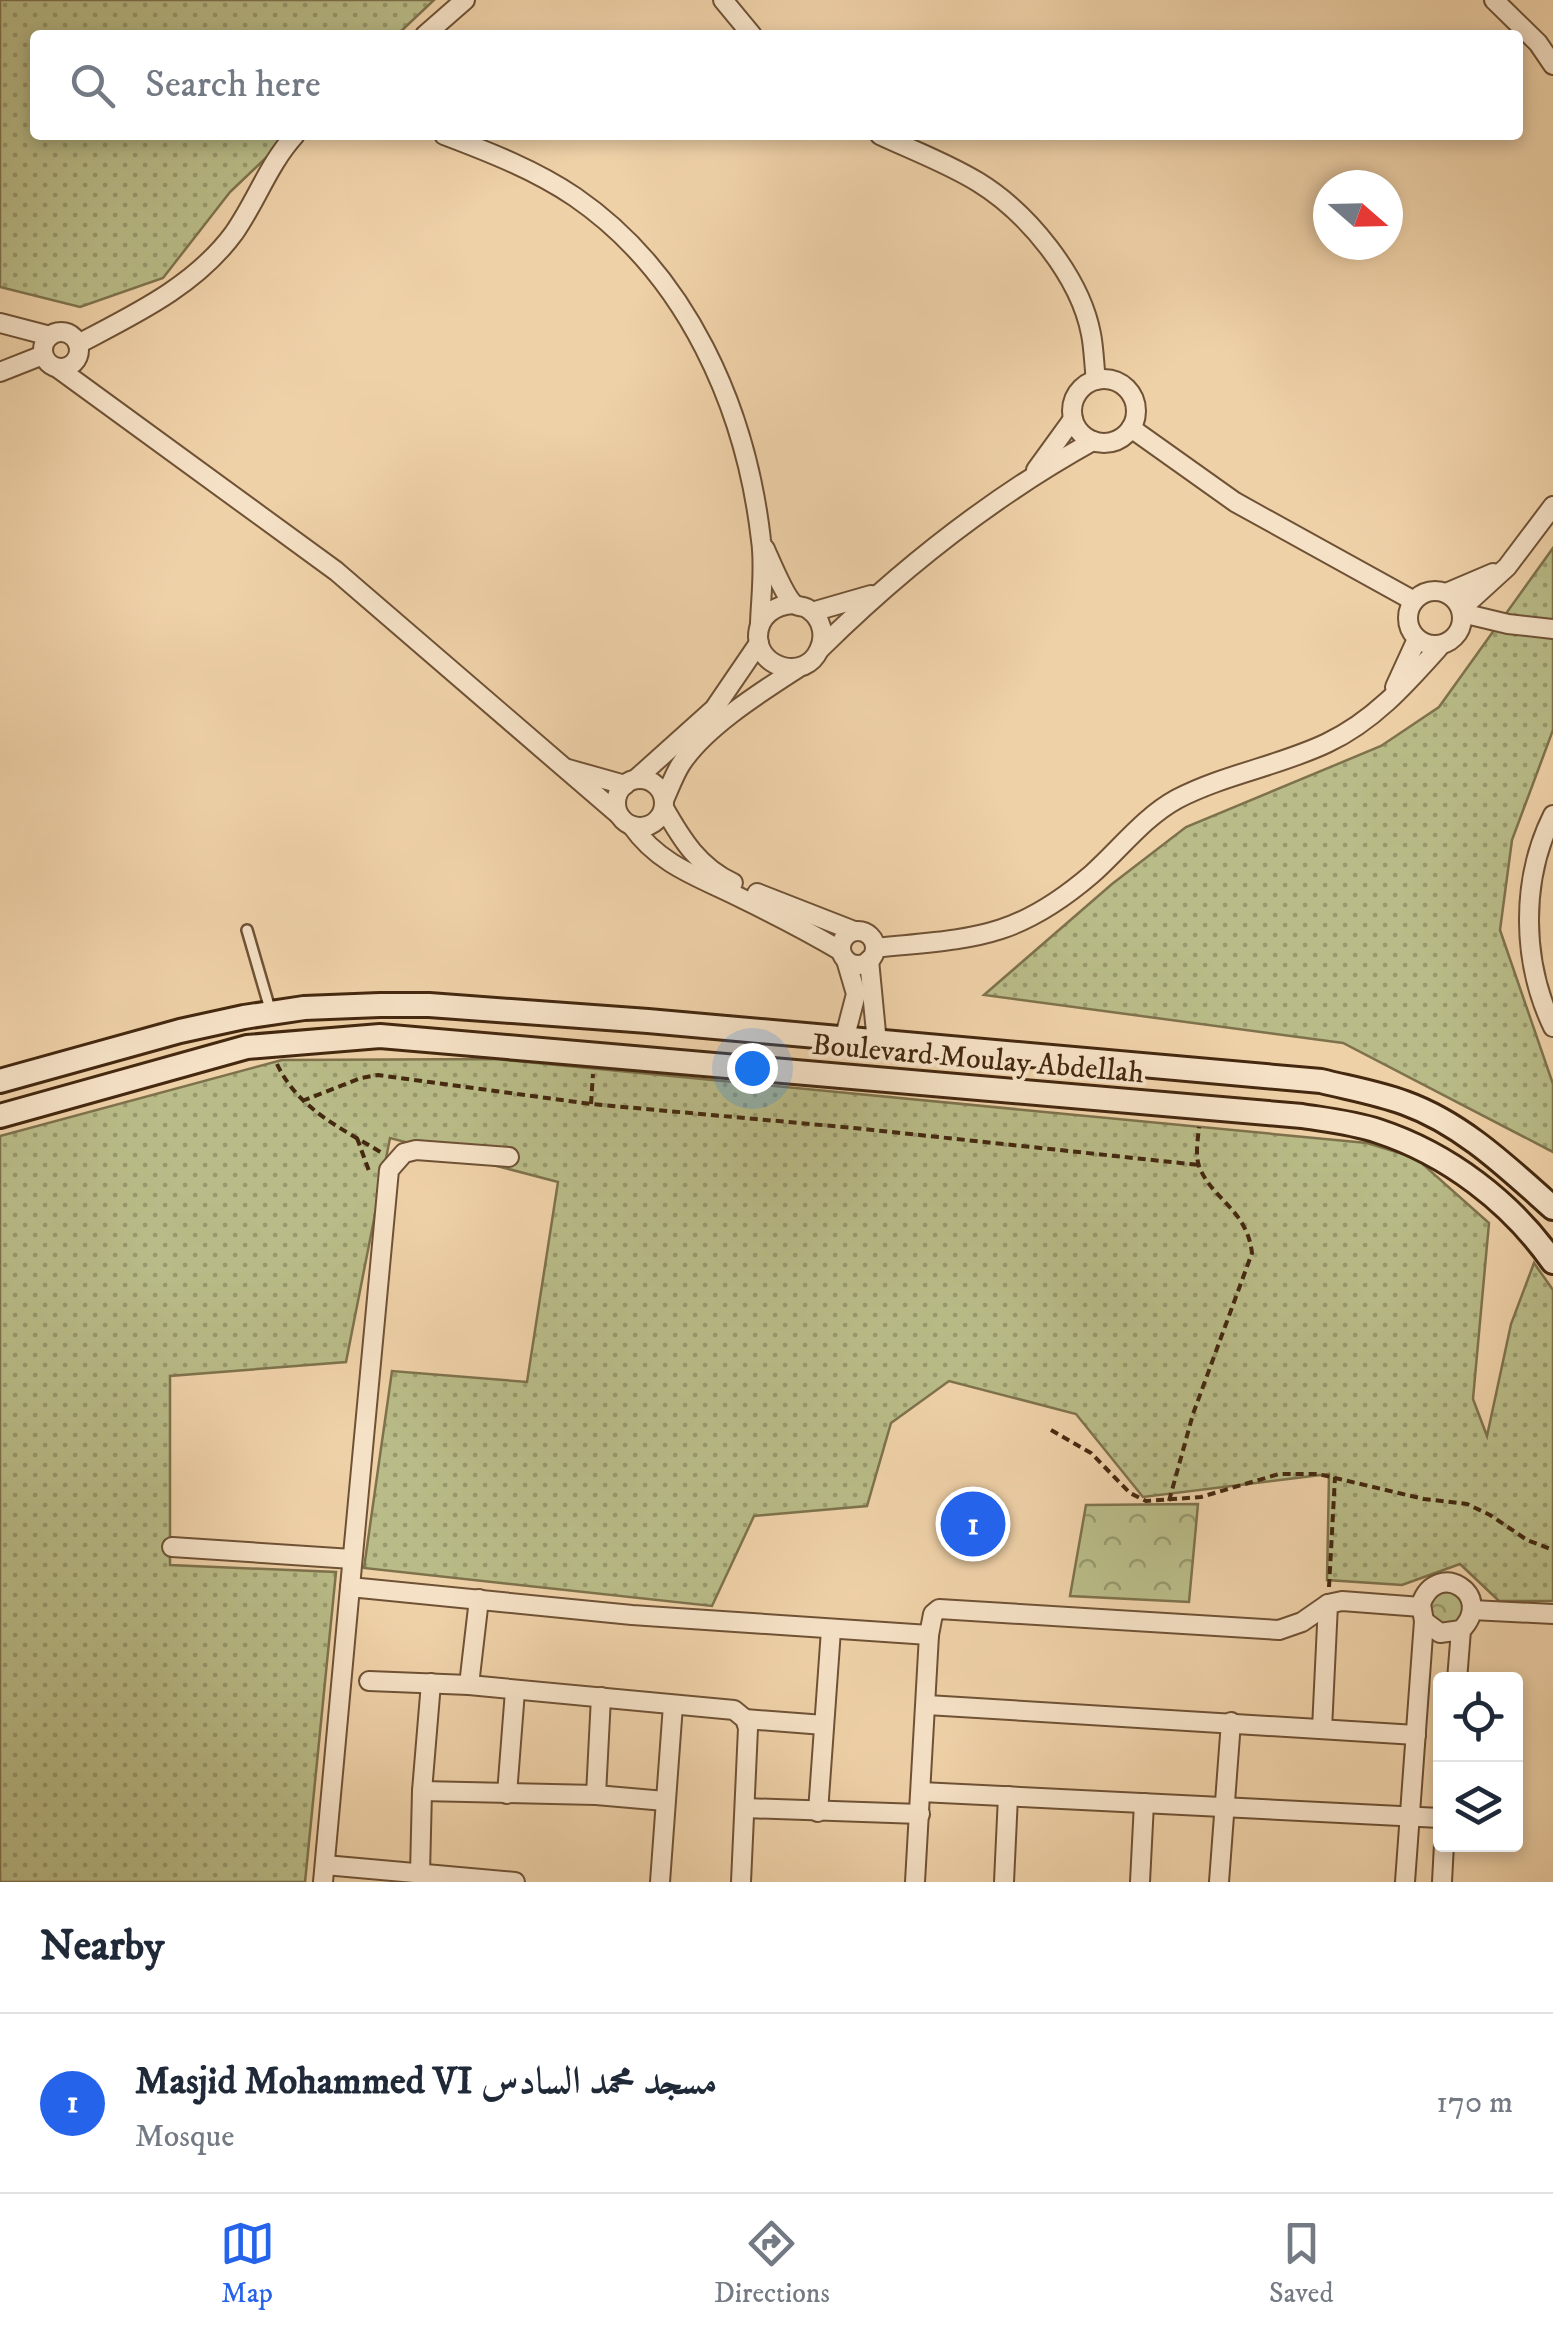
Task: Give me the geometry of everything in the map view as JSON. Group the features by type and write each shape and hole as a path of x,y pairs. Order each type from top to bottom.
{"main road":[{"name":"Boulevard Moulay Abdellah","path":"0,1081 180,1031 270,1012 429,1005 1321,1081 1408,1104 1447,1123 1480,1144 1553,1208"},
{"name":"Boulevard Moulay Abdellah","path":"0,1116 247,1047 380,1036 1302,1116 1374,1129 1451,1164 1520,1220 1553,1262"}],"street":[{"path":"431,30 466,0"},
{"path":"723,0 748,30"},
{"path":"1494,0 1538,43 1553,65"},
{"path":"291,140 276,156 232,236 196,274 175,291 106,330 43,348 47,362 336,571 625,820 655,853 687,873 776,915 853,964 872,954 966,940 1010,928 1053,905 1093,873 1148,819 1175,800 1214,782 1270,766 1329,742 1386,706 1448,641 1461,611 1507,567 1553,506"},
{"path":"457,140 492,153 576,198 665,282 697,332 726,396 750,468 762,544 759,643 714,709 617,795 625,820"},
{"path":"890,140 976,181 1005,201 1038,235 1073,285 1091,330 1096,380"},
{"path":"0,323 68,343 94,394"},
{"path":"58,368 66,368 68,343"},
{"path":"0,372 44,355"},
{"path":"625,820 650,826 659,819 679,766 699,743 766,688 815,658 876,593 1033,474 1093,441 1118,440 1136,418 1133,396 1117,382 1096,380 1079,391 1072,409 1073,419 1077,429 1093,441"},
{"path":"1033,474 1073,419"},
{"path":"1131,428 1250,511 1414,601"},
{"path":"762,544 794,604"},
{"path":"1507,567 1446,593 1429,592 1414,601 1408,616 1417,639 1425,643 1448,641 1508,624"},
{"path":"812,612 876,593"},
{"path":"1446,593 1461,611 1508,624 1553,628"},
{"path":"760,624 774,608 794,604 812,612 822,629 820,649"},
{"path":"1386,706 1417,639"},
{"path":"759,643 769,661 798,668"},
{"path":"562,768 658,786 681,839 716,875 870,937 877,1043"},
{"path":"1553,815 1528,898 1530,944 1543,1006 1553,1028"},
{"path":"844,1040 856,994 844,956 844,939 854,931"},
{"path":"509,1157 416,1150 394,1160 387,1182 324,1873 420,1873 515,1882"},
{"path":"172,1547 352,1558"},
{"path":"1404,1882 1424,1594 1432,1586 1448,1582 1465,1590 1472,1610 1461,1630 1458,1672"},
{"path":"350,1587 632,1616 928,1634"},
{"path":"469,1685 480,1599"},
{"path":"916,1882 928,1634 939,1609 1279,1630 1302,1622 1328,1604 1342,1601 1422,1614 1440,1633 1461,1630"},
{"path":"1322,1729 1328,1604"},
{"path":"1472,1610 1553,1614"},
{"path":"818,1812 831,1630"},
{"path":"369,1680 469,1685 734,1710 745,1719 824,1726"},
{"path":"420,1873 431,1684"},
{"path":"507,1794 515,1691"},
{"path":"596,1795 601,1697"},
{"path":"660,1882 673,1706"},
{"path":"926,1706 1416,1735"},
{"path":"741,1882 749,1738 745,1719"},
{"path":"1219,1882 1231,1722"},
{"path":"422,1791 665,1800"},
{"path":"921,1792 1433,1818"},
{"path":"1004,1882 1008,1796"},
{"path":"1140,1882 1144,1803"},
{"path":"745,1808 920,1814"},
{"path":"1442,1882 1444,1852"}],"lane":[{"path":"246,930 270,1012"}],"path":[{"path":"591,1104 595,1054"},
{"path":"276,1062 302,1101 394,1160"},
{"path":"302,1101 378,1075 591,1104 1199,1165"},
{"path":"1169,1502 1193,1414 1252,1253 1236,1212 1199,1165 1200,1107"},
{"path":"1051,1430 1091,1452 1130,1493 1146,1501 1201,1497 1278,1474 1335,1477 1424,1499 1467,1504 1527,1540 1553,1550"},
{"path":"1328,1604 1335,1477"}],"green space":[{"path":"0,0 434,0 402,30 30,30 30,140 285,140 230,192 163,278 80,307 0,287"},
{"path":"1553,548 1553,730 1512,840 1500,930 1553,1084 1553,1152 1343,1043 984,995 1112,884 1186,827 1381,746 1439,707"},
{"path":"495,1059 1367,1143 1416,1158 1489,1223 1473,1399 1487,1436 1511,1324 1534,1263 1553,1290 1553,1601 1499,1601 1460,1564 1402,1585 1327,1580 1329,1474 1143,1497 1076,1414 949,1381 891,1423 867,1506 754,1516 712,1606 364,1568 392,1371 527,1382 558,1182 390,1138 346,1362 170,1376 170,1565 336,1572 305,1882 0,1882 0,1136 282,1060"},
{"path":"1198,1504 1189,1602 1070,1596 1086,1505"},
{"path":"1446,1592 1458,1597 1463,1609 1458,1621 1446,1626 1434,1621 1429,1609 1434,1597"}],"place":[{"name":"Masjid Mohammed VI مسجد محمد السادس","path":"973,1524"}]}
